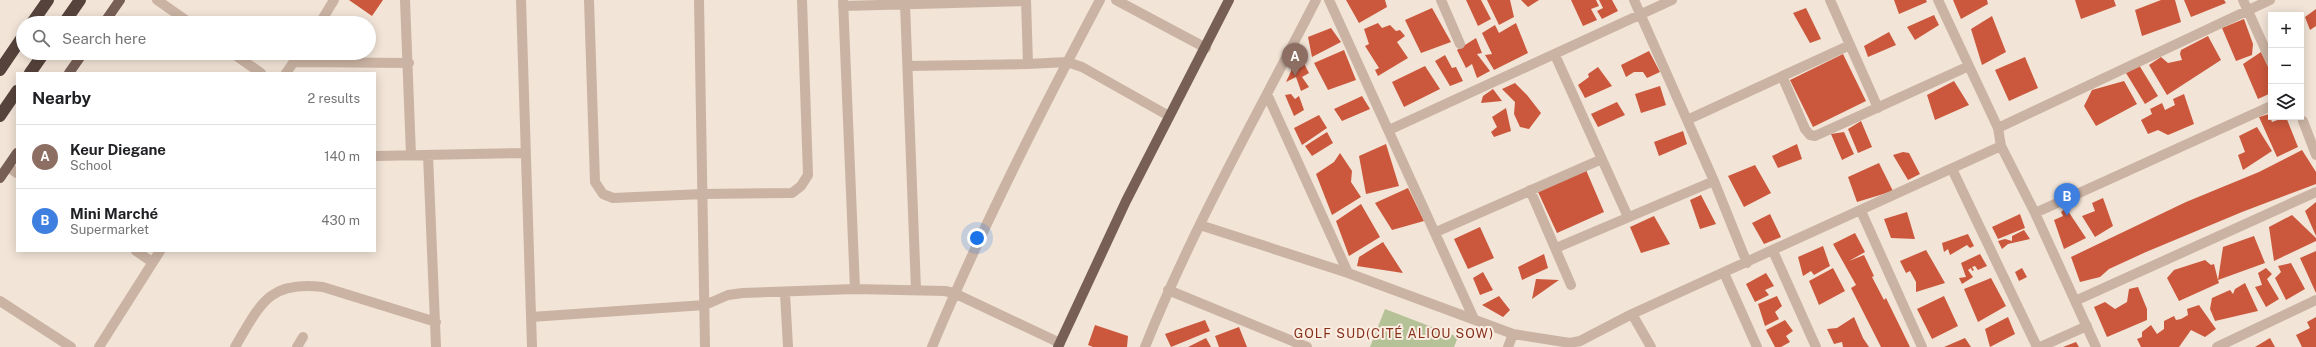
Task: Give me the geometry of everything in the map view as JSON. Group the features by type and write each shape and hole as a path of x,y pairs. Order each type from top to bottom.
{"highway":[{"path":"37,16 48,0"},
{"path":"69,16 80,0"},
{"path":"0,70 16,46"},
{"path":"31,72 39,60"},
{"path":"0,116 16,92"}],"main road":[{"path":"109,16 120,0"},
{"path":"1059,345 1126,202 1169,116 1206,48 1229,0"},
{"path":"70,72 78,60"},
{"path":"0,178 16,155"}],"street":[{"path":"157,0 180,16"},
{"path":"324,16 334,0"},
{"path":"405,0 409,63 411,155"},
{"path":"521,0 532,347"},
{"path":"590,0 595,182 603,194 613,198 703,194 792,193 801,186 808,175 802,0"},
{"path":"699,0 705,347"},
{"path":"855,289 843,3 905,4 1026,0 1028,64"},
{"path":"932,347 954,293 1067,62 1100,0"},
{"path":"1116,0 1206,48"},
{"path":"1145,347 1168,290 1200,225 1316,0"},
{"path":"1329,0 1436,232 1474,319"},
{"path":"1441,0 1460,44"},
{"path":"1634,0 1714,182 1746,263"},
{"path":"1389,130 1555,55 1640,13 1672,0"},
{"path":"1830,0 1878,108"},
{"path":"1938,0 1998,128 2001,146 2035,213 2096,347"},
{"path":"2243,0 2268,56"},
{"path":"1998,128 2270,0"},
{"path":"905,4 916,290"},
{"path":"1687,120 1850,45"},
{"path":"1555,55 1628,217"},
{"path":"242,60 259,72"},
{"path":"287,72 295,60"},
{"path":"353,60 409,63"},
{"path":"908,66 1067,62 1082,67 1169,116"},
{"path":"1782,76 1805,129 1810,135 1815,136 1968,66"},
{"path":"1267,94 1348,273"},
{"path":"2035,213 2268,107"},
{"path":"2301,120 2316,155"},
{"path":"2302,120 2316,133"},
{"path":"1200,225 1348,273 1513,334 1570,343 1580,341 1632,314 2001,146"},
{"path":"376,156 526,153"},
{"path":"428,155 436,347"},
{"path":"1436,232 1602,158"},
{"path":"8,167 16,172"},
{"path":"1952,169 2037,347"},
{"path":"1556,248 1714,182"},
{"path":"1530,190 1571,285"},
{"path":"2075,301 2316,192"},
{"path":"1861,211 1922,347"},
{"path":"1773,251 1816,347"},
{"path":"137,252 152,262"},
{"path":"99,347 159,252"},
{"path":"1724,273 1757,347"},
{"path":"239,346 260,305 270,295 287,288 304,284 323,287 436,322"},
{"path":"531,317 705,305 728,295 855,289 916,290 954,293 1059,345"},
{"path":"1168,290 1302,346"},
{"path":"785,293 788,347"},
{"path":"2217,347 2316,300"},
{"path":"0,301 71,347"},
{"path":"1632,314 1651,347"},
{"path":"2040,347 2087,326"},
{"path":"1508,347 1513,334"},
{"path":"297,347 303,337"}],"green space":[{"path":"1385,309 1458,337 1454,347 1370,347"}],"building":[{"path":"349,0 383,0 372,16"},
{"path":"1346,0 1385,0 1387,7 1359,23"},
{"path":"1466,0 1481,0 1491,19 1478,26"},
{"path":"1487,0 1510,0 1514,17 1499,25"},
{"path":"1521,0 1539,0 1528,7"},
{"path":"1571,0 1596,0 1599,6 1591,9 1597,20 1583,26"},
{"path":"1599,0 1612,0 1618,11 1602,19 1597,11 1603,8"},
{"path":"1894,0 1926,0 1927,2 1899,14"},
{"path":"1953,0 1987,0 1988,4 1961,19"},
{"path":"2075,0 2114,0 2116,6 2081,19"},
{"path":"2161,0 2175,0 2181,22 2142,36 2135,10"},
{"path":"2184,0 2224,0 2226,3 2191,17"},
{"path":"1432,8 1451,42 1421,53 1405,20"},
{"path":"1806,8 1821,39 1810,43 1793,13"},
{"path":"2316,9 2316,26 2310,30 2305,17"},
{"path":"1934,15 1939,25 1915,40 1907,27"},
{"path":"1992,16 2006,52 1982,65 1971,29"},
{"path":"2244,19 2253,44 2252,55 2236,61 2222,28"},
{"path":"1378,23 1382,28 1390,25 1396,31 1400,30 1405,36 1397,42 1408,58 1378,76 1375,70 1379,68 1365,46 1369,44 1364,29"},
{"path":"1516,23 1528,53 1494,70 1485,55 1492,54 1482,33 1495,25 1499,33"},
{"path":"1331,28 1341,42 1312,57 1308,37"},
{"path":"1889,32 1896,45 1868,57 1864,46"},
{"path":"2208,36 2221,60 2167,95 2149,65 2161,57 2168,63 2182,60 2180,54 2181,50"},
{"path":"1476,38 1482,53 1477,54 1490,71 1477,78 1472,64 1466,68 1457,50"},
{"path":"1344,50 1356,80 1328,90 1314,63"},
{"path":"1649,51 1660,72 1647,78 1643,72 1634,72 1626,77 1621,65"},
{"path":"2261,52 2268,67 2268,94 2258,99 2243,64"},
{"path":"1299,54 1309,73 1302,77 1309,87 1301,91 1296,77 1286,82"},
{"path":"1843,54 1866,101 1813,127 1790,80"},
{"path":"1445,55 1452,68 1456,67 1463,81 1450,86 1435,61"},
{"path":"2025,57 2038,88 2009,101 1995,70"},
{"path":"2139,65 2158,96 2145,104 2126,73"},
{"path":"1425,66 1440,89 1404,107 1392,82"},
{"path":"1598,67 1612,86 1585,98 1578,85 1589,77 1588,74"},
{"path":"1954,81 1969,105 1935,120 1927,95"},
{"path":"2124,81 2137,104 2096,126 2084,106 2092,90"},
{"path":"1515,83 1527,95 1541,113 1529,129 1520,127 1514,114 1515,102 1502,89"},
{"path":"1660,86 1666,105 1641,113 1635,94"},
{"path":"1493,89 1502,101 1481,103 1483,96"},
{"path":"1291,94 1295,99 1299,96 1304,110 1294,116 1285,95"},
{"path":"2184,94 2194,124 2168,135 2158,130 2148,134 2141,120 2152,114 2150,109 2162,103 2165,110 2175,105 2173,99"},
{"path":"1362,96 1370,109 1342,121 1334,109"},
{"path":"1617,102 1625,115 1598,127 1591,114"},
{"path":"1506,108 1511,131 1494,137 1491,132 1497,127 1492,117"},
{"path":"2268,114 2268,120 2271,120 2272,122 2278,120 2287,120 2298,147 2277,157 2259,117"},
{"path":"1319,115 1327,128 1302,145 1294,128"},
{"path":"1861,121 1872,147 1858,153 1848,129"},
{"path":"2257,127 2272,151 2243,170 2238,155 2245,152 2239,136"},
{"path":"1683,131 1687,144 1659,156 1654,142"},
{"path":"1327,132 1333,143 1312,156 1305,146"},
{"path":"1844,132 1854,154 1842,160 1831,134"},
{"path":"1386,144 1399,186 1366,194 1359,156"},
{"path":"1797,144 1802,159 1778,168 1772,156"},
{"path":"2302,150 2316,172 2316,184 2242,212 2146,252 2109,269 2100,277 2080,282 2071,257 2186,202 2259,172"},
{"path":"1903,152 1909,153 1920,174 1908,180 1893,155"},
{"path":"1340,153 1352,171 1351,182 1361,197 1332,215 1316,174 1334,162"},
{"path":"1879,163 1893,191 1857,202 1848,177"},
{"path":"1755,165 1771,193 1744,207 1728,176"},
{"path":"1586,170 1604,212 1557,233 1538,192"},
{"path":"1408,188 1424,221 1392,230 1375,203"},
{"path":"1701,195 1716,224 1700,229 1690,200"},
{"path":"2103,198 2113,226 2095,237 2082,216 2095,211 2092,203"},
{"path":"2316,202 2316,236 2305,211"},
{"path":"1361,204 1380,237 1349,256 1336,221"},
{"path":"2066,208 2086,238 2064,249 2054,220 2063,216 2061,212"},
{"path":"1907,212 1915,239 1891,238 1884,219"},
{"path":"1770,214 1781,237 1764,244 1752,223"},
{"path":"2020,214 2025,228 1998,239 1992,227"},
{"path":"2292,215 2316,238 2316,241 2274,261 2269,227"},
{"path":"1654,216 1670,244 1641,253 1630,227"},
{"path":"1480,227 1494,258 1468,269 1454,239"},
{"path":"2024,230 2030,239 2008,244 2002,249 1998,241 2005,239 2012,241 2012,236"},
{"path":"1855,233 1865,252 1849,261 1864,255 1874,276 1872,277 1884,300 1886,298 1910,347 1881,347 1851,288 1856,285 1833,244"},
{"path":"1968,234 1974,246 1970,248 1967,245 1950,255 1948,249 1944,252 1942,243"},
{"path":"2254,236 2265,263 2218,280 2223,247"},
{"path":"1383,242 1403,273 1357,266 1359,257"},
{"path":"1823,246 1830,266 1814,275 1811,271 1803,276 1798,257"},
{"path":"1926,250 1945,283 1916,292 1916,282 1910,271 1906,273 1900,261"},
{"path":"2316,251 2316,293 2300,258"},
{"path":"1544,254 1548,268 1522,280 1518,267"},
{"path":"1980,254 1987,266 1978,270 1975,266 1972,267 1974,270 1972,271 1971,268 1968,270 1973,277 1962,284 1959,278 1966,277 1961,263"},
{"path":"2205,260 2211,265 2214,264 2219,283 2179,301 2167,278 2174,270"},
{"path":"2291,263 2305,289 2286,300 2275,278 2281,272 2278,266"},
{"path":"1833,268 1845,291 1819,305 1809,281"},
{"path":"2022,268 2027,277 2019,281 2015,272"},
{"path":"2266,268 2272,274 2267,279 2279,299 2266,307 2255,287 2262,285 2258,273"},
{"path":"1483,272 1493,290 1480,295 1473,278"},
{"path":"1766,273 1774,286 1765,290 1769,295 1755,302 1746,284"},
{"path":"1991,278 2006,306 1978,322 1964,289"},
{"path":"1536,279 1559,280 1532,299"},
{"path":"2245,283 2258,311 2215,321 2210,309 2212,298 2230,290 2233,294 2235,289"},
{"path":"2138,287 2147,309 2147,320 2107,337 2094,307 2105,302 2115,309 2127,302 2129,289"},
{"path":"1499,296 1510,310 1503,317 1482,305"},
{"path":"1777,296 1782,306 1775,312 1779,319 1765,326 1758,304"},
{"path":"1944,296 1958,326 1932,339 1917,309"},
{"path":"2199,305 2216,329 2205,337 2191,330 2179,347 2141,347 2137,339 2142,337 2142,332 2151,325 2157,334 2164,329 2164,321 2174,316 2176,320 2181,319 2188,315 2187,309"},
{"path":"1854,317 1863,338 1869,347 1843,347 1842,342 1834,344 1827,329 1837,328"},
{"path":"2008,317 2015,334 1990,347 1985,329"},
{"path":"2316,317 2316,347 2302,347 2296,335 2310,328 2307,322"},
{"path":"1205,320 1210,331 1171,347 1165,334"},
{"path":"1785,320 1793,331 1786,336 1790,342 1781,347 1775,347 1766,330"},
{"path":"1095,325 1128,336 1127,347 1093,347 1088,345"},
{"path":"1239,327 1247,347 1219,347 1215,336"},
{"path":"1206,338 1211,347 1188,347"},
{"path":"1965,338 1971,347 1944,347"},
{"path":"2270,338 2275,347 2255,347"},
{"path":"2076,342 2079,347 2063,347"}],"place":[{"name":"Keur Diegane","path":"1295,76"},
{"name":"Mini Marché","path":"2067,216"}],"district":[{"name":"GOLF SUD(CITÉ ALIOU SOW)","path":"1394,333"}]}
